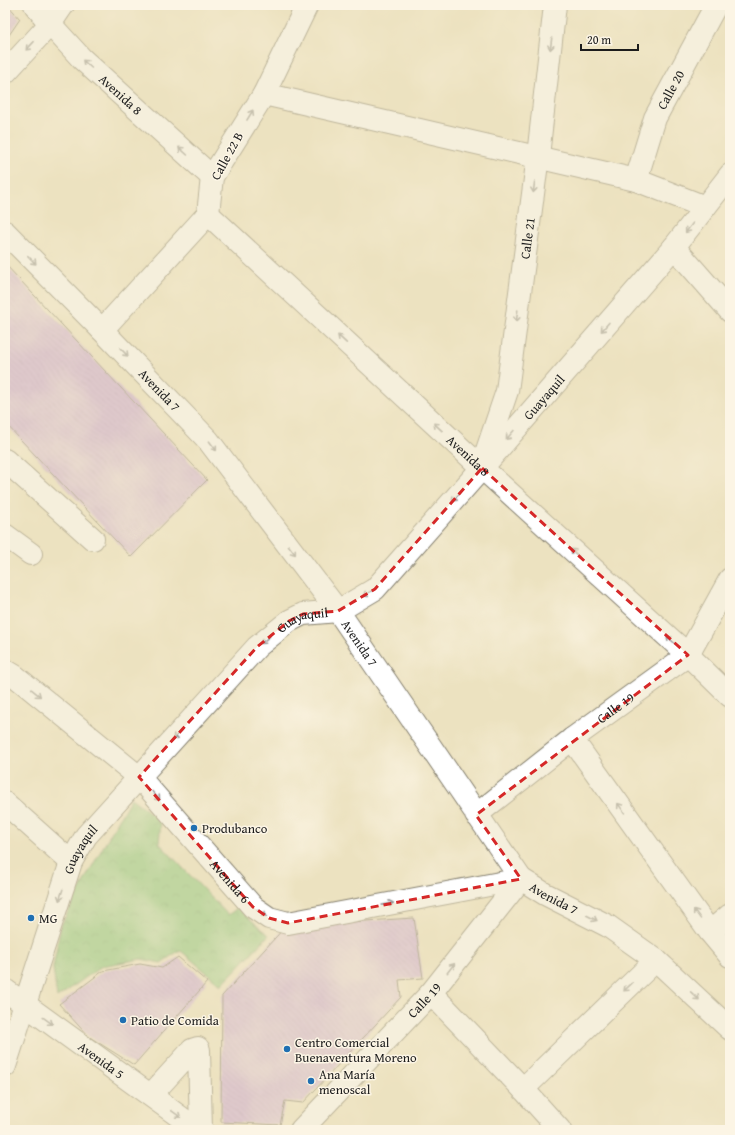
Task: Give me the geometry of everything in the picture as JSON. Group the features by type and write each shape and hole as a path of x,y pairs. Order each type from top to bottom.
{"street":[{"name":"Avenida 8","path":"35,5 82,59 212,177"},
{"path":"5,73 50,24 63,5"},
{"name":"Calle 21","path":"482,468 507,391 538,156 555,5"},
{"name":"Calle 20","path":"636,180 655,118 716,5"},
{"name":"Calle 22 B","path":"208,214 212,177 264,94 302,7"},
{"path":"264,94 538,156 636,180 705,207"},
{"name":"Guayaquil","path":"5,1066 71,862 86,836 257,647 289,621 303,614 338,611 375,589 674,247 730,175"},
{"name":"Avenida 8","path":"208,214 482,468 688,655 730,696"},
{"path":"102,330 208,214"},
{"name":"Avenida 7","path":"5,232 208,440 338,611 521,880 608,926 656,960 730,1029"},
{"path":"674,247 730,312"},
{"path":"5,460 93,539"},
{"path":"5,535 31,554"},
{"name":"Calle 19","path":"476,815 572,739 688,655 730,579"},
{"name":"Avenida 6","path":"5,670 15,676 139,777 253,907 270,918 288,923 521,880"},
{"path":"572,739 656,858 710,932 730,956"},
{"path":"5,803 71,862"},
{"name":"Calle 19","path":"304,1129 431,993 521,880"},
{"path":"710,932 730,915"},
{"path":"523,1089 656,960"},
{"name":"Avenida 5","path":"5,990 198,1130"},
{"path":"431,993 560,1130"},
{"path":"151,1096 192,1050 198,1048 201,1130"}],"highlighted area":[{"path":"482,468 688,655 476,815 521,879 288,923 269,918 253,907 139,777 257,647 289,621 303,614 338,611 375,589"}],"green space":[{"path":"131,798 161,821 159,843 228,915 237,908 269,935 221,985 180,950 161,963 141,959 102,966 57,998 53,968 61,925"}],"building":[{"path":"5,5 8,5 20,19 5,41"},
{"path":"5,264 207,480 131,557 5,423"},
{"name":"Centro Comercial Buenaventura Moreno","path":"414,918 423,978 399,980 401,997 303,1103 285,1101 280,1125 221,1122 222,996 286,926"},
{"name":"Patio de Comida","path":"178,957 207,982 134,1065 88,1036 59,1004 103,971 140,964 162,968"}],"place":[{"name":"Produbanco","path":"194,828"},
{"name":"MG","path":"31,918"},
{"name":"Patio de Comida","path":"123,1020"},
{"name":"Centro Comercial Buenaventura Moreno","path":"287,1049"},
{"name":"Ana María menoscal","path":"311,1081"}]}
